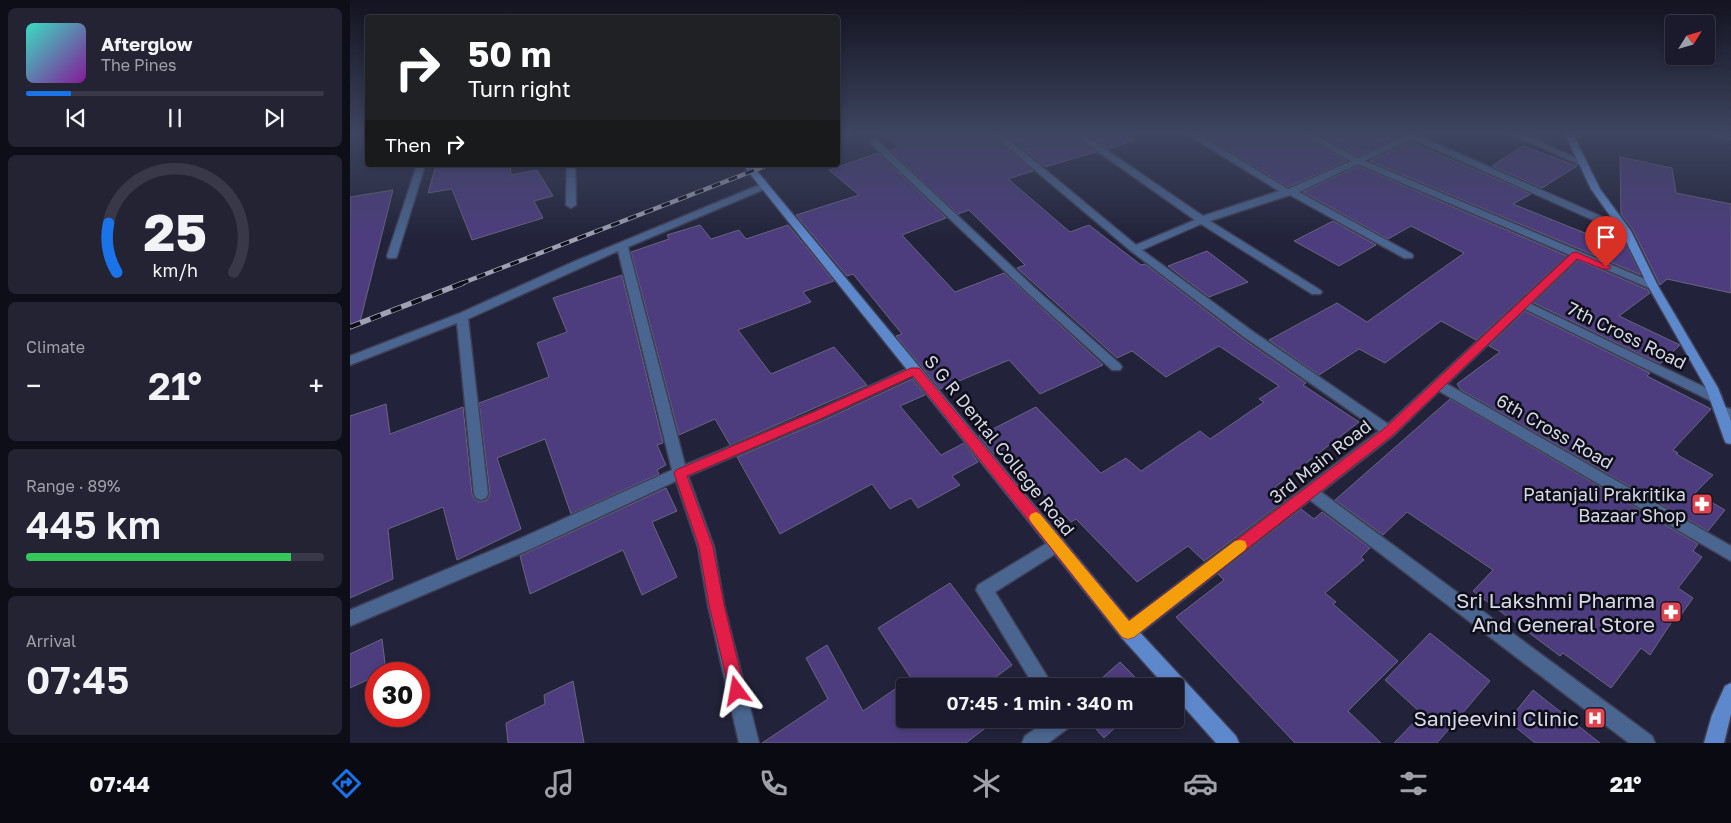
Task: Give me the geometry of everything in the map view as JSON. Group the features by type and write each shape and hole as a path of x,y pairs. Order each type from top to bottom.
{"street":[{"path":"392,256 420,169"},
{"path":"571,169 571,205"},
{"name":"S G R Dental College Road","path":"750,169 1128,632 1229,743"},
{"path":"902,169 1035,294 1116,367"},
{"path":"1038,169 1135,249 1248,334 1389,431"},
{"path":"1127,169 1202,220 1316,292"},
{"path":"1250,169 1408,256"},
{"path":"1135,249 1202,220 1289,192 1341,169"},
{"path":"1376,169 1653,286"},
{"path":"1487,169 1626,231"},
{"path":"1586,169 1596,189 1626,231 1653,286 1726,413 1731,439"},
{"path":"350,361 462,317 764,186"},
{"path":"622,246 680,473 706,547 716,605 749,743"},
{"name":"3rd Main Road","path":"1128,632 1389,431 1576,255"},
{"name":"7th Cross Road","path":"1523,304 1716,398"},
{"path":"462,317 481,494"},
{"path":"350,618 525,544 680,473 816,416 915,370"},
{"name":"6th Cross Road","path":"1438,385 1731,554"},
{"path":"1310,492 1645,743"},
{"path":"1039,678 984,590 1057,544"},
{"path":"1714,743 1721,715 1731,692"},
{"path":"1032,743 1052,728"}],"building":[{"path":"435,169 510,169 511,175 537,170 553,196 534,201 543,218 472,240 452,189 428,193"},
{"path":"894,169 946,218 902,235 955,292 1004,273 1103,365 1040,394 1009,360 940,389 896,336 902,334 853,274 847,276 796,215 859,195 829,170"},
{"path":"910,169 1030,169 1033,171 1008,179 1070,232 1089,225 1141,265 1145,264 1243,339 1306,383 1303,385 1359,422 1275,487 1288,498 1204,561 1188,546 1137,582 1076,519 1071,522 1029,479 1026,480 1009,461 1006,463 997,452 994,454 979,436 1036,407 1101,473 1126,458 1141,471 1200,431 1210,439 1264,402 1259,399 1279,386 1219,346 1166,377 1132,351 1117,358 1017,268 1025,265 969,210 958,214"},
{"path":"1258,169 1330,169 1288,187"},
{"path":"1352,169 1364,169 1567,256 1476,340 1441,321 1385,363 1359,349 1319,375 1269,340 1337,303 1367,322 1464,253 1411,226 1388,239 1303,192"},
{"path":"1388,169 1473,169 1531,194 1513,204 1622,248 1622,236 1641,275"},
{"path":"1498,169 1573,169 1542,188"},
{"path":"1620,169 1672,169 1676,193 1731,204 1731,293 1667,279 1660,285 1633,230 1621,214"},
{"path":"393,190 359,326 350,325 350,197"},
{"path":"1333,221 1376,245 1339,266 1294,241"},
{"path":"700,225 711,239 739,230 746,239 788,225 834,281 803,292 811,302 738,330 771,374 834,347 867,385 730,445 715,419 679,435 631,252 669,239 667,235"},
{"path":"1207,251 1248,282 1209,297 1168,266"},
{"path":"1579,260 1648,290 1650,293 1619,316 1680,345 1660,364 1534,303"},
{"path":"622,275 663,443 657,445 666,465 657,470 659,474 571,514 545,439 497,458 521,529 457,560 443,507 388,529 393,579 350,598 350,416 386,404 390,434 463,407 472,494 474,499 480,502 487,500 490,494 479,403 549,377 537,343 567,332 553,298"},
{"path":"1525,311 1650,373 1647,376 1711,409 1673,450 1678,453 1676,454 1713,475 1695,493 1725,510 1708,531 1461,390 1457,384 1500,352 1489,346"},
{"path":"912,379 925,395 900,406 941,455 964,443 978,462 952,476 960,485 918,508 911,498 890,509 872,484 780,534 737,457 822,421"},
{"path":"1450,399 1698,544 1693,551 1702,557 1678,588 1693,598 1676,622 1673,620 1650,655 1641,648 1611,688 1563,653 1560,656 1473,591 1493,570 1407,512 1383,535 1335,500"},
{"path":"666,488 677,511 652,522 677,577 642,595 623,550 530,594 520,556"},
{"path":"1301,509 1314,519 1322,512 1370,548 1361,557 1364,560 1325,593 1336,602 1333,604 1398,661 1348,711 1381,743 1295,743 1176,617 1224,580 1218,574"},
{"path":"950,583 1012,665 995,678 911,678 878,628"},
{"path":"1430,633 1490,681 1437,743 1394,743 1422,714 1385,680"},
{"path":"382,639 385,662 365,662 365,681 350,688 350,654"},
{"path":"827,645 863,711 896,688 896,728 985,728 966,743 762,743 828,699 806,658"},
{"path":"1120,662 1136,678 1102,678"},
{"path":"573,681 584,743 508,743 506,723 545,704 544,695"},
{"path":"1533,690 1600,743 1535,743 1508,721"},
{"path":"1095,728 1115,728 1104,738"}],"railway":[{"path":"460,284 758,169"},
{"path":"350,327 463,283"}],"slow traffic":[{"path":"1036,518 1128,632 1240,546"}],"place":[{"name":"Patanjali Prakritika Bazaar Shop","path":"1702,504"},
{"name":"Sri Lakshmi Pharma And General Store","path":"1671,612"},
{"name":"Sanjeevini Clinic","path":"1595,718"}],"route":[{"path":"737,691 716,605 706,547 680,473 816,416 915,370 1128,632 1389,431 1576,255 1606,267"}]}
